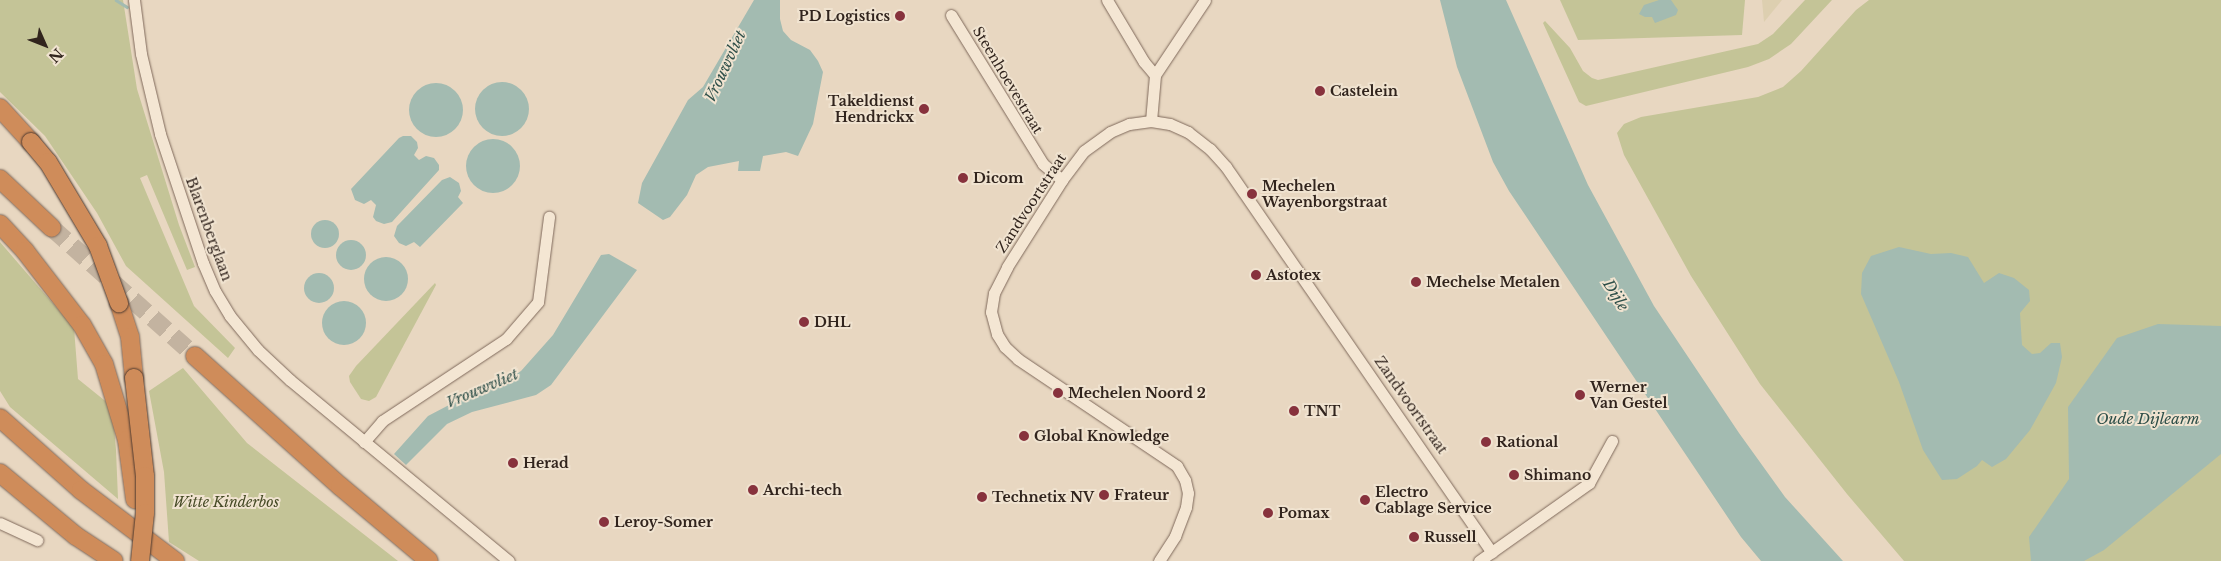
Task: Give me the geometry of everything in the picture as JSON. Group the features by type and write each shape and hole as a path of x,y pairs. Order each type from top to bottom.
{"highway":[{"path":"0,108 48,162 98,246 130,337 145,476 145,513 138,561"},
{"path":"0,179 52,228"},
{"path":"0,224 25,252 82,325 104,364 127,440 135,499 138,561"},
{"path":"195,356 340,486 429,561"},
{"path":"0,418 82,490 175,561"},
{"path":"0,473 76,536 114,561"}],"street":[{"path":"1107,0 1144,62 1155,75"},
{"path":"1151,121 1155,75 1204,0"},
{"name":"Blarenberglaan","path":"134,1 141,54 152,106 183,204 215,291 230,316 258,350 290,380 509,561"},
{"name":"Steenhoevestraat","path":"951,15 1042,164 1062,180"},
{"name":"Zandvoortstraat","path":"1159,561 1175,536 1186,507 1188,493 1185,480 1177,466 1018,359 1005,347 992,322 992,302 999,282 1062,180 1084,151 1110,132 1129,124 1151,121 1170,124 1188,132 1210,149 1226,167 1492,552"},
{"path":"364,442 382,421 506,339 538,302 549,217"},
{"path":"1479,561 1589,483 1612,441"},
{"path":"0,522 37,540"}],"shaded area":[{"path":"1762,0 1782,0 1764,22"}],"green space":[{"path":"0,0 123,0 137,89 179,225 195,267 187,270 147,175 140,178 194,306 235,348 228,358 126,266 97,213 45,136 0,92"},
{"path":"1560,0 1745,0 1742,35 1578,40"},
{"path":"1805,0 1832,0 1791,44 1769,59 1748,67 1586,106 1579,102 1543,23 1545,21 1570,48 1583,71 1598,80 1758,44 1773,34"},
{"path":"1869,0 2221,0 2221,561 1904,561 1847,494 1760,384 1691,276 1624,155 1617,133 1624,124 1641,117 1758,97 1783,87 1801,71 1856,10"},
{"path":"0,242 74,328 78,379 109,404 113,416 118,499 10,407 0,391"},
{"path":"435,283 436,285 376,397 369,401 361,399 350,382 349,376 356,366"},
{"name":"Witte Kinderbos","path":"183,368 247,443 398,561 199,561 169,542 164,472 149,391"}],"water":[{"name":"Vrouwvliet","path":"754,0 780,0 780,19 783,31 791,40 810,50 818,61 823,72 813,124 798,156 786,152 763,156 760,171 738,171 739,161 708,167 696,175 687,195 670,217 663,220 638,203 642,183 688,100 703,87"},
{"name":"Dijle","path":"1440,0 1506,0 1588,185 1654,306 1739,433 1785,497 1843,561 1761,561 1741,537 1509,191 1493,162 1457,67"},
{"path":"1659,0 1671,0 1678,10 1676,15 1655,23 1652,17 1645,17 1639,14 1644,5"},
{"path":"502,82 512,84 521,90 527,99 529,109 527,119 521,128 512,134 502,136 492,134 483,128 477,119 475,109 477,99 483,90 492,84"},
{"path":"436,83 446,85 455,91 461,100 463,110 461,120 455,129 446,135 436,137 426,135 417,129 411,120 409,110 411,100 417,91 426,85"},
{"path":"403,136 411,136 417,142 418,148 414,155 419,160 426,156 434,158 439,165 439,170 392,222 384,224 376,221 373,217 376,205 371,200 364,204 355,200 351,189"},
{"path":"493,139 503,141 512,147 518,156 520,166 518,176 512,185 503,191 493,193 483,191 474,185 468,176 466,166 468,156 474,147 483,141"},
{"path":"450,177 459,183 461,191 458,197 463,203 420,247 414,242 406,246 399,243 394,236 397,226 442,180"},
{"path":"325,220 335,224 339,234 335,244 325,248 315,244 311,234 315,224"},
{"path":"351,240 362,244 366,255 362,266 351,270 340,266 336,255 340,244"},
{"path":"1899,247 1931,254 1951,253 1968,257 1984,283 1999,273 2014,278 2029,290 2030,301 2020,313 2022,345 2032,354 2040,353 2051,343 2060,343 2062,357 2056,383 2030,430 2006,459 1992,467 1982,460 1977,466 1957,479 1942,480 1923,450 1899,382 1861,294 1862,273 1871,256"},
{"path":"609,254 637,270 551,385 536,395 472,412 447,424 406,465 394,454 428,416 449,405 498,385 521,371 553,335 601,255"},
{"path":"382,257 390,257 402,263 408,279 402,295 390,301 382,301 370,295 364,283 364,275 370,263"},
{"path":"319,273 330,277 334,288 330,299 319,303 308,299 304,288 308,277"},
{"path":"340,301 348,301 360,307 366,323 360,339 348,345 340,345 328,339 322,327 322,319 328,307"},
{"name":"Oude Dijlearm","path":"2158,324 2221,326 2221,454 2104,550 2084,561 2031,561 2029,537 2069,479 2068,407 2117,338"}],"waterway":[{"path":"116,0 127,7"}],"tunnel":[{"path":"52,228 195,356"}],"place":[{"name":"PD Logistics","path":"900,16"},
{"name":"Castelein","path":"1320,91"},
{"name":"Takeldienst Hendrickx","path":"924,109"},
{"name":"Dicom","path":"963,178"},
{"name":"Mechelen Wayenborgstraat","path":"1252,194"},
{"name":"Astotex","path":"1256,275"},
{"name":"Mechelse Metalen","path":"1416,282"},
{"name":"DHL","path":"804,322"},
{"name":"Mechelen Noord 2","path":"1058,393"},
{"name":"Werner Van Gestel","path":"1580,395"},
{"name":"TNT","path":"1294,411"},
{"name":"Global Knowledge","path":"1024,436"},
{"name":"Rational","path":"1486,442"},
{"name":"Herad","path":"513,463"},
{"name":"Shimano","path":"1514,475"},
{"name":"Archi-tech","path":"753,490"},
{"name":"Frateur","path":"1104,495"},
{"name":"Technetix NV","path":"982,497"},
{"name":"Electro Cablage Service","path":"1365,500"},
{"name":"Pomax","path":"1268,513"},
{"name":"Leroy-Somer","path":"604,522"},
{"name":"Russell","path":"1414,537"}]}
